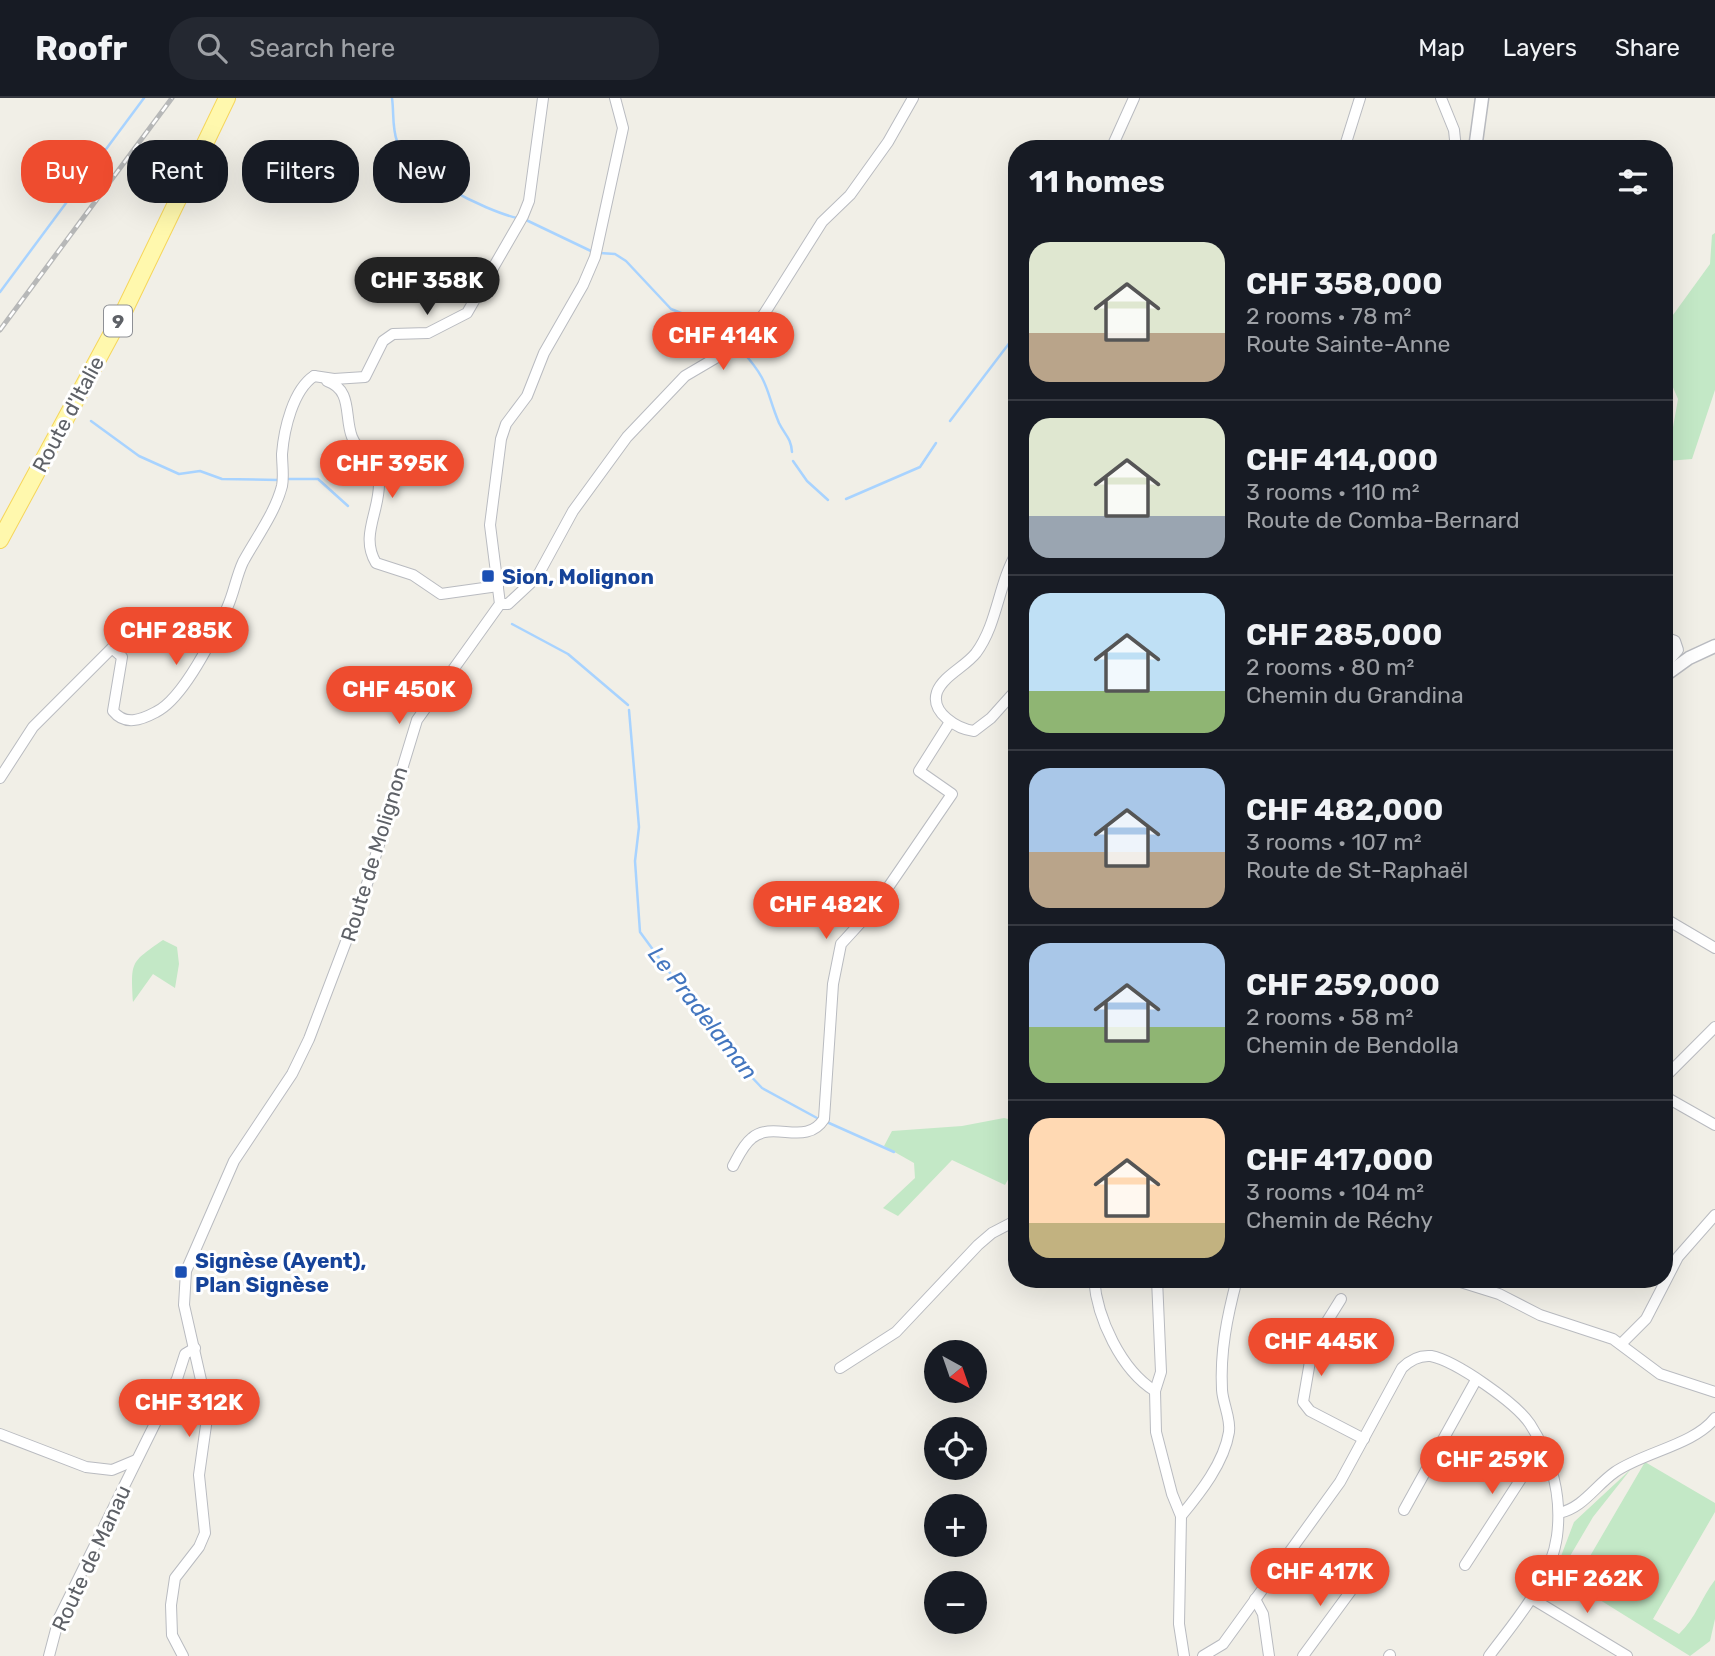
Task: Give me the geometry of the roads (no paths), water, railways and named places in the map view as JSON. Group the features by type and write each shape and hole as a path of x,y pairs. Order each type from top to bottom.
{"main road":[{"name":"Route d'Italie","path":"0,540 125,309 227,98"}],"street":[{"path":"0,778 33,727 112,648 122,657 113,711 117,716 124,721 136,720 167,706 174,698 228,607 242,565 266,523 282,485 282,453 297,397 307,381 314,376 334,379 365,377 383,341 393,334 428,333 467,313 522,219 528,201 543,98"},
{"path":"615,98 622,128 596,252 583,285 544,352 527,396 503,432 490,526 500,604 508,604 537,578 573,511 627,437 685,376 737,346 764,314 822,222 850,195 888,142 913,98"},
{"path":"1115,140 1135,98"},
{"path":"1347,140 1360,98"},
{"path":"1441,98 1454,130 1455,140"},
{"path":"1476,140 1482,98"},
{"path":"314,376 339,387 346,399 352,438 377,470 379,484 368,540 376,564 412,575 442,594 498,586"},
{"path":"1008,579 995,617 976,652 937,693 937,705 950,722 974,731 991,718 1008,699"},
{"name":"Route de Molignon","path":"183,1656 172,1635 175,1578 199,1547 205,1533 199,1475 208,1411 184,1304 189,1263 234,1161 292,1074 309,1039 363,897 389,820 398,774 417,720 500,604"},
{"path":"1673,640 1678,650 1673,656"},
{"path":"1673,669 1689,657 1715,646"},
{"path":"733,1166 746,1145 758,1135 806,1133 817,1128 824,1119 833,984 841,944 874,908 952,794 919,771 950,722"},
{"path":"1673,923 1715,947"},
{"path":"1673,1069 1715,1027"},
{"path":"1673,1101 1715,1125"},
{"path":"1673,1267 1678,1257 1715,1215"},
{"path":"840,1368 896,1332 978,1245 1008,1225"},
{"path":"1096,1288 1099,1303 1122,1359 1140,1382 1155,1391"},
{"path":"1157,1288 1161,1373 1155,1391 1156,1432 1181,1516 1178,1624 1184,1656"},
{"path":"1181,1516 1205,1486 1230,1430 1223,1402 1224,1333 1235,1288"},
{"path":"1480,1288 1499,1294 1540,1315 1592,1331 1621,1344 1660,1374 1715,1392"},
{"path":"1621,1344 1646,1319 1662,1288"},
{"path":"1341,1299 1312,1344 1303,1402 1310,1411 1364,1439"},
{"name":"Route de Manau","path":"49,1656 59,1618 177,1379 184,1354 195,1348"},
{"path":"1203,1656 1223,1644 1340,1482 1393,1382 1412,1359 1432,1357 1506,1397 1530,1423 1547,1457 1556,1485 1559,1513 1554,1549 1531,1598 1489,1656"},
{"path":"1404,1510 1476,1380"},
{"path":"1559,1513 1574,1509 1603,1482 1628,1464 1697,1434 1715,1418"},
{"name":"Route de Manau","path":"0,1434 86,1467 112,1469 136,1460"},
{"path":"1465,1565 1526,1471 1547,1457"},
{"path":"1303,1656 1361,1577"},
{"path":"1531,1598 1627,1656"},
{"path":"1255,1599 1263,1614 1269,1656"}],"waterway":[{"path":"0,292 144,98"},
{"path":"392,98 397,141 417,166 468,199 517,218"},
{"path":"524,219 593,252"},
{"path":"600,253 615,254 626,261 671,309 706,323 733,342"},
{"path":"950,421 1008,345"},
{"path":"742,351 766,386 792,452"},
{"name":"Le Pradelaman","path":"91,421 139,456 179,474 200,471 222,479 278,480"},
{"path":"846,499 920,467 936,443"},
{"path":"793,461 807,481 828,500"},
{"name":"Le Pradelaman","path":"289,479 318,479 348,506"},
{"name":"Le Pradelaman","path":"512,624 568,654 628,705"},
{"name":"Le Pradelaman","path":"629,710 639,827 635,861 640,932 728,1052 762,1088 817,1118"},
{"name":"Le Pradelaman","path":"829,1123 894,1152"}],"railway":[{"path":"0,330 172,98"}],"place":[{"name":"Sion, Molignon","path":"488,576"},
{"name":"Signèse (Ayent), Plan Signèse","path":"181,1272"}]}
